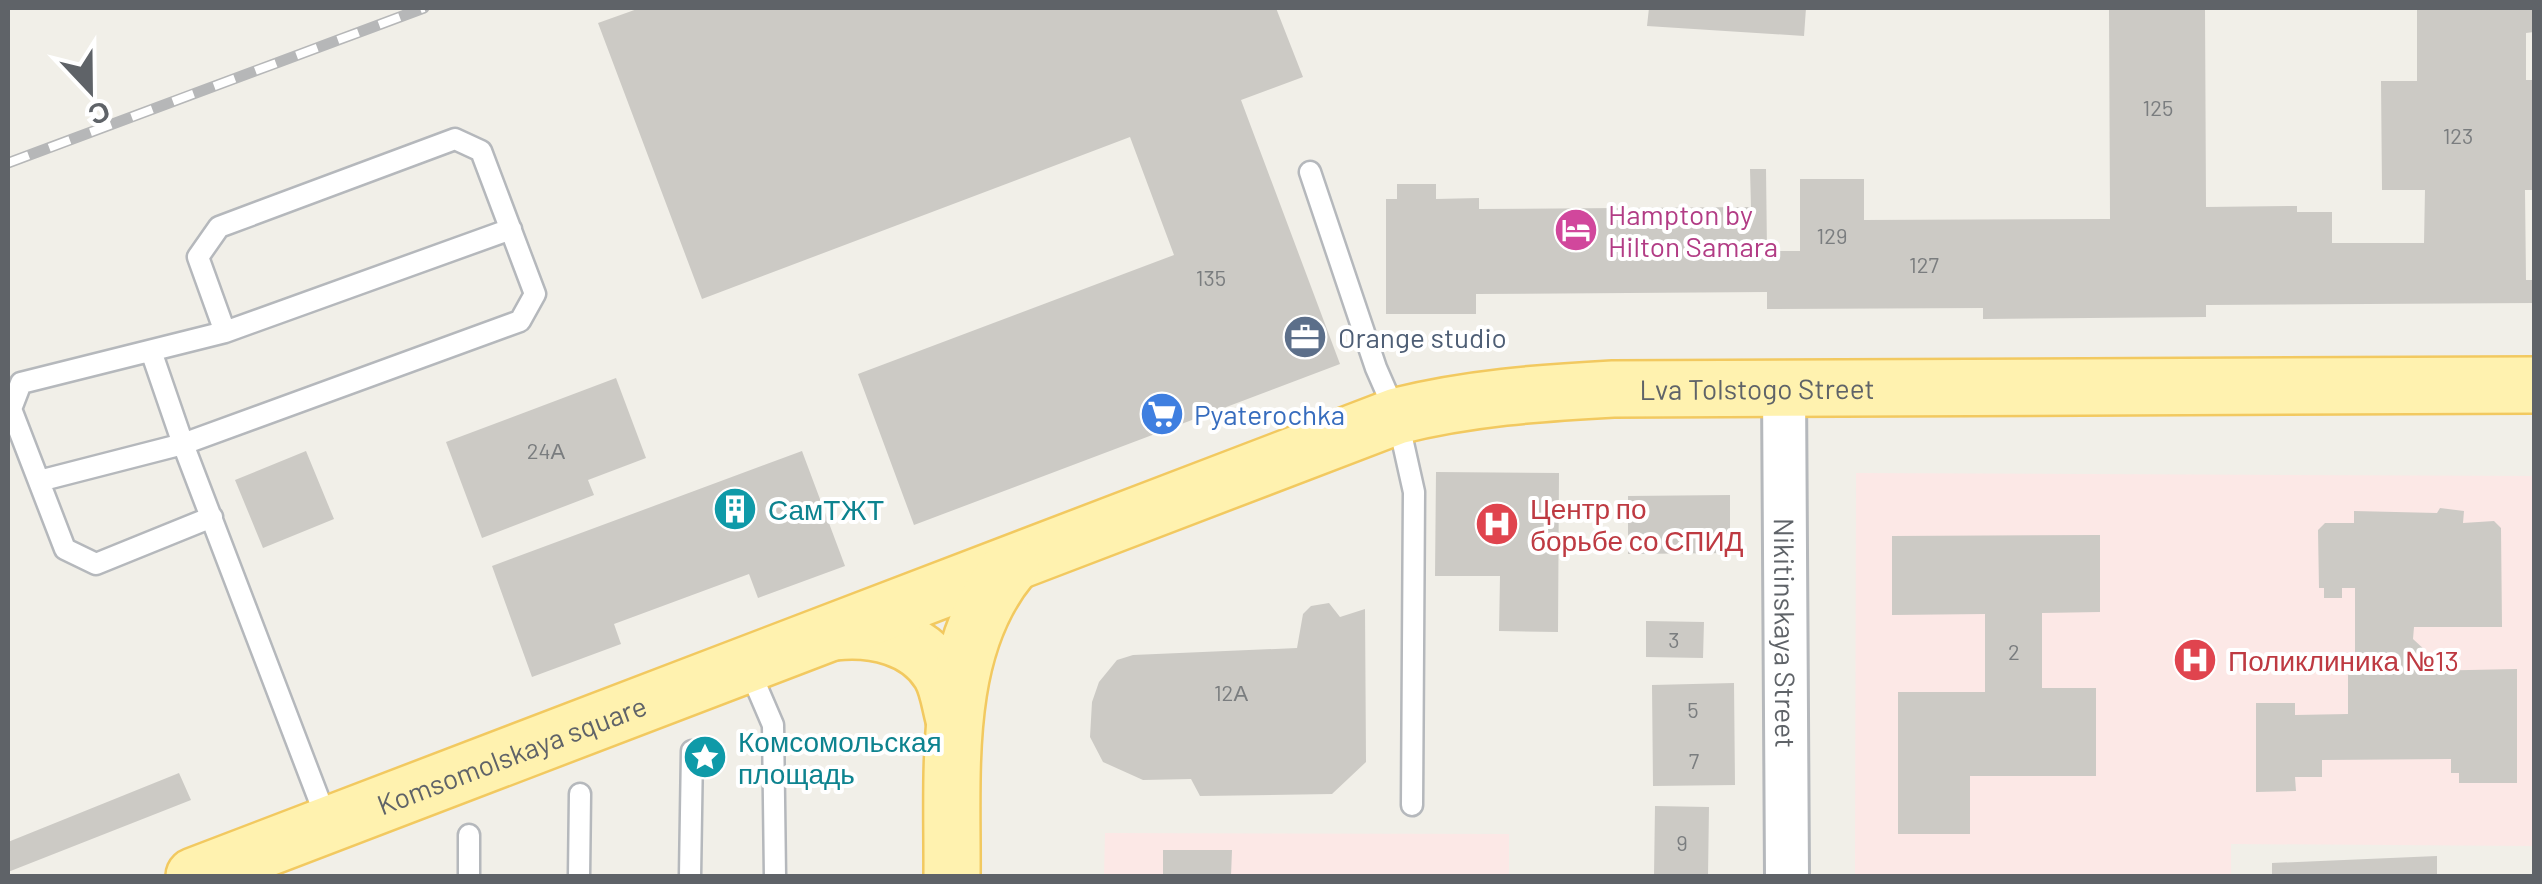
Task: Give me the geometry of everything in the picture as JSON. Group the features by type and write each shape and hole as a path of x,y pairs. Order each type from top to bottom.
{"main road":[{"name":"Lva Tolstogo Street","path":"827,633 1397,416 1486,397 1784,388 2534,386"},
{"path":"952,876 954,719 977,621 992,589 1011,566"},
{"path":"827,633 864,629 892,636 923,655 941,674 954,719"},
{"name":"Komsomolskaya square","path":"194,876 827,633"}],"street":[{"name":"Nikitinskaya Street","path":"1784,388 1787,876"}],"lane":[{"path":"39,481 183,444 520,321 535,294 481,151 455,139 219,227 198,257 225,332"},
{"path":"1310,172 1376,368 1397,416 1414,492 1412,805"},
{"path":"212,517 96,564 65,549 12,408 21,383 225,332 510,229"},
{"path":"151,351 329,824"},
{"path":"745,664 763,693 773,725 775,876"},
{"path":"690,876 692,751"},
{"path":"580,794 580,876"},
{"path":"469,876 470,835"}],"shaded area":[{"name":"Поликлиника №13","path":"1856,473 2534,476 2534,846 2231,844 2231,876 1855,876"},
{"path":"1105,833 1509,834 1509,876 1104,876"}],"building":[{"path":"640,8 1276,8 1303,77 1241,100 1340,364 914,525 858,374 1174,255 1130,137 702,299 598,23"},
{"path":"1649,8 1806,8 1804,36 1647,26"},
{"path":"2109,8 2205,8 2206,207 2297,206 2297,212 2332,212 2332,243 2424,243 2425,190 2382,190 2381,81 2417,81 2417,8 2534,8 2534,32 2526,33 2526,80 2534,80 2534,190 2525,190 2526,280 2534,280 2534,303 2206,305 2206,317 1983,319 1983,308 1767,309 1767,292 1476,294 1476,314 1386,314 1386,199 1397,199 1397,184 1436,184 1436,199 1479,198 1479,209 1751,207 1750,169 1766,169 1767,251 1800,251 1800,179 1864,179 1864,220 2110,219"},
{"path":"616,378 646,458 588,480 594,495 482,538 446,442"},
{"path":"306,451 334,519 263,548 235,480"},
{"name":"СамТЖТ","path":"802,451 845,566 758,598 749,574 614,624 621,644 532,677 492,566"},
{"name":"Центр по борьбе со СПИД","path":"1436,472 1559,473 1558,632 1499,631 1500,576 1435,576"},
{"path":"1730,495 1730,553 1628,554 1628,496"},
{"path":"2440,508 2464,511 2463,523 2494,521 2501,528 2502,627 2414,627 2413,639 2426,651 2422,671 2517,669 2517,783 2459,783 2459,773 2451,773 2451,759 2322,760 2322,777 2295,777 2296,791 2256,792 2256,703 2295,703 2295,715 2348,714 2348,672 2355,672 2355,588 2342,588 2342,598 2324,598 2324,588 2319,588 2318,530 2325,523 2354,523 2354,511 2437,513"},
{"path":"2100,535 2100,612 2042,613 2042,688 2096,688 2096,776 1970,776 1970,834 1898,834 1898,692 1985,692 1985,614 1892,615 1892,536"},
{"path":"1329,603 1340,617 1365,609 1366,762 1332,794 1200,796 1191,779 1143,780 1103,762 1090,737 1092,702 1099,682 1117,660 1133,655 1297,648 1303,614 1311,606"},
{"path":"1646,621 1704,622 1703,658 1646,657"},
{"path":"1734,683 1735,785 1653,786 1652,685"},
{"path":"179,773 191,800 8,872 8,842"},
{"path":"1655,806 1709,807 1708,876 1654,876"},
{"path":"1163,850 1232,850 1231,876 1163,876"},
{"path":"2437,856 2437,876 2272,876 2272,863"}],"railway":[{"path":"8,163 424,8"}],"place":[{"name":"Hampton by Hilton Samara","path":"1576,230"},
{"name":"Orange studio","path":"1305,337"},
{"name":"Pyaterochka","path":"1162,414"},
{"name":"СамТЖТ","path":"735,509"},
{"name":"Центр по борьбе со СПИД","path":"1497,524"},
{"name":"Поликлиника №13","path":"2195,660"},
{"name":"Комсомольская площадь","path":"705,757"}]}
